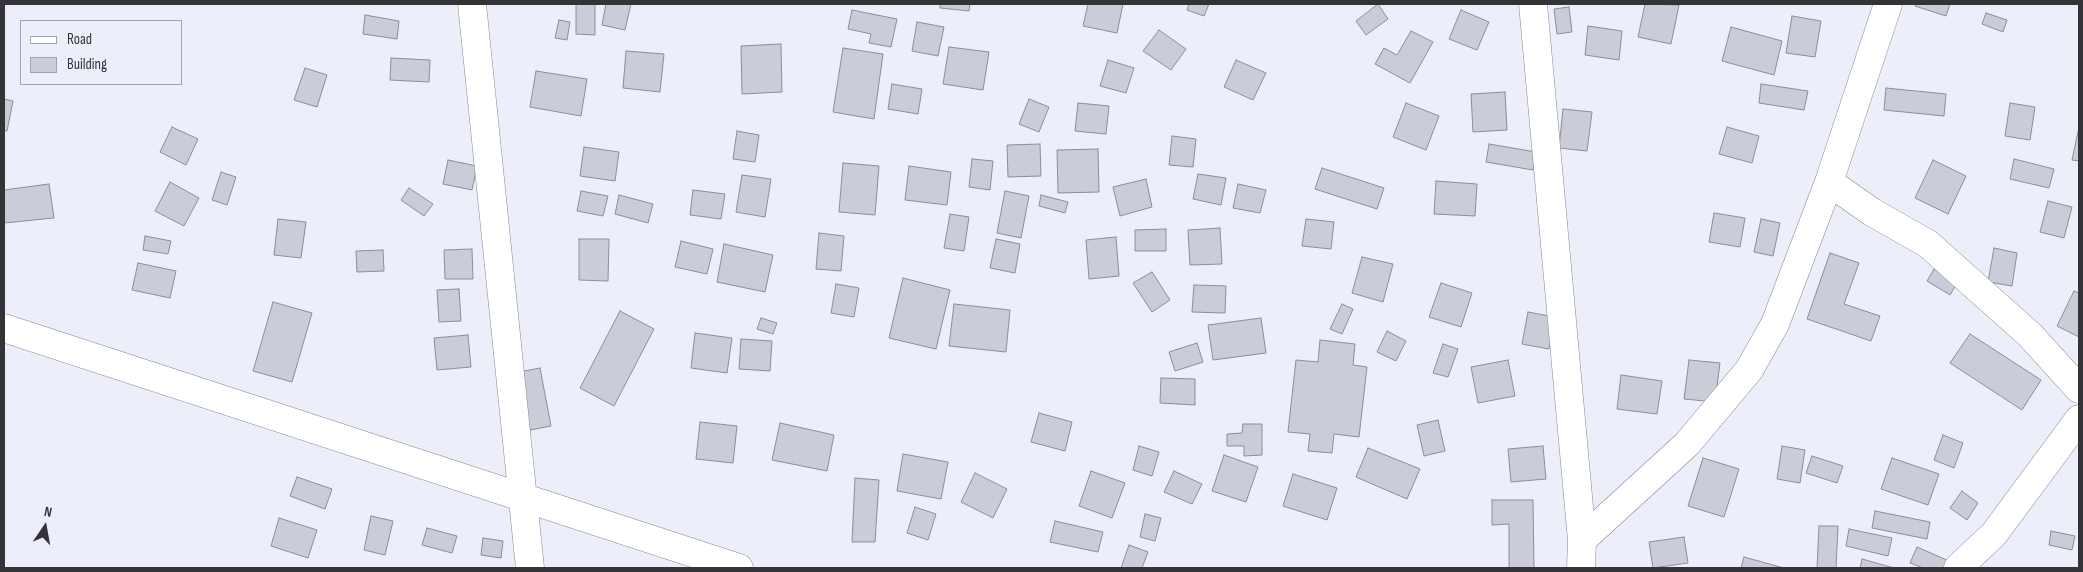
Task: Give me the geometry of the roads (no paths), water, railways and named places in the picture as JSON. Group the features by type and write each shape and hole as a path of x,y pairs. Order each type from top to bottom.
{"street":[{"path":"472,4 530,568"},
{"path":"1533,4 1582,540 1581,568"},
{"path":"1582,540 1687,444 1749,370 1775,324 1828,182 1888,4"},
{"path":"1828,182 1872,212 1928,244 2030,335 2079,389"},
{"path":"4,328 740,568"},
{"path":"1958,568 1994,534 2079,419"}]}
